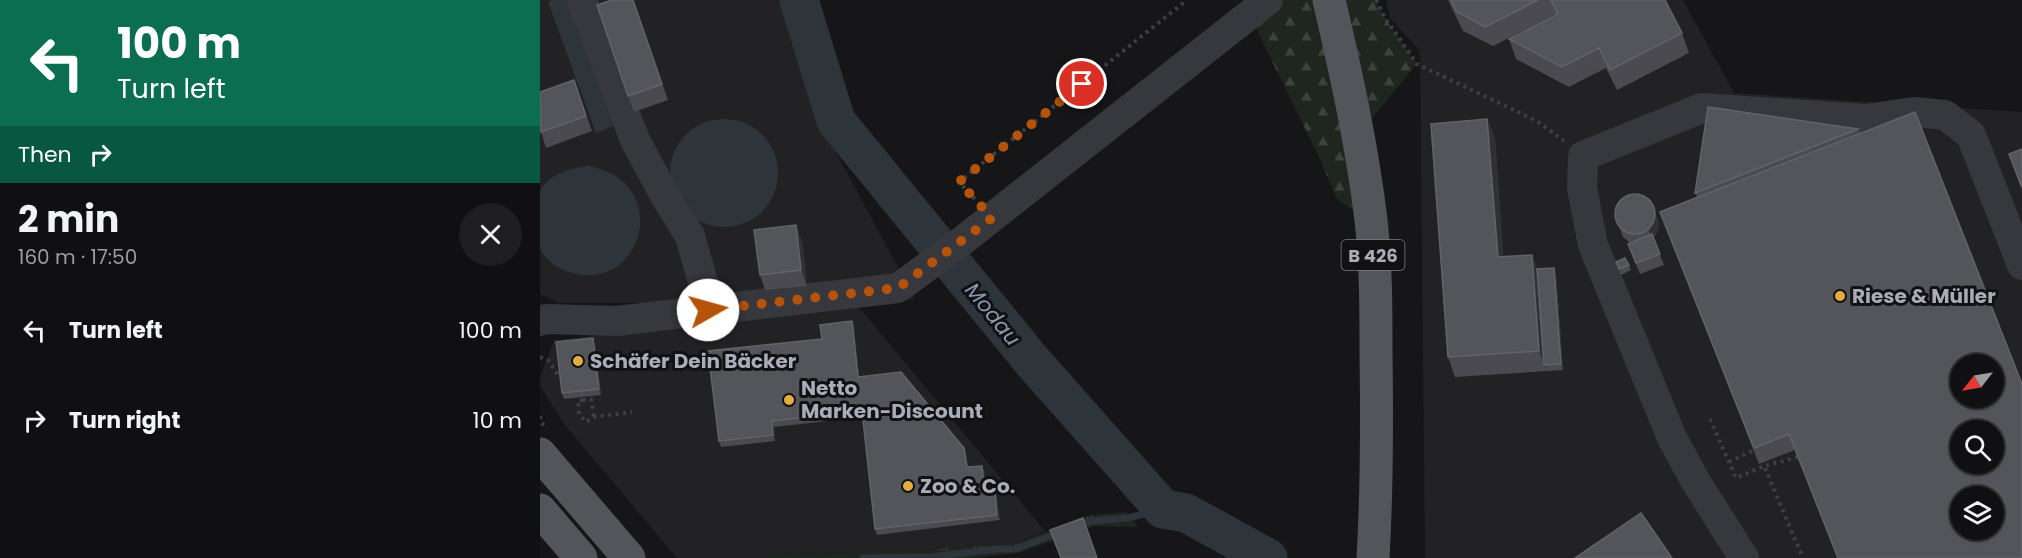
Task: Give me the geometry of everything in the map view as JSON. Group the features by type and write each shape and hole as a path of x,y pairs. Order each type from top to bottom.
{"main road":[{"name":"B 426","path":"1329,0 1350,88 1371,222 1376,286 1377,401 1374,558"},
{"path":"540,454 629,558"},
{"path":"540,510 581,558"}],"street":[{"path":"582,0 635,140 690,236 705,289 708,310"},
{"path":"542,319 616,321 898,288 992,218 1268,0"},
{"path":"1744,558 1696,482 1672,438 1593,245 1582,188 1584,156 1701,108 1866,119 1914,112 1946,115 1971,135 2022,266"}],"path":[{"path":"992,218 959,182 1187,0"},
{"path":"1376,0 1385,18 1417,64 1537,121 1584,156"},
{"path":"540,357 549,361 558,375 561,375"},
{"path":"594,417 591,399 583,398 578,401 579,414 586,422 594,417 632,412"},
{"path":"1710,419 1736,478 1764,466 1798,457"},
{"path":"1729,462 1754,450"},
{"path":"1764,466 1803,558"}],"shaded area":[{"path":"540,0 784,0 825,132 915,299 858,306 1045,531 1017,543 924,550 792,554 755,558 677,558 564,424 540,386 540,378 554,340 721,323 675,303 559,303 540,294"},
{"path":"568,0 614,126 596,133 548,2"},
{"path":"1386,0 1683,0 1734,93 2022,112 2022,558 1425,558 1420,51 1390,18"},
{"path":"724,119 745,123 762,135 774,152 778,173 774,194 762,211 745,223 724,227 703,223 686,211 674,194 670,173 674,152 686,135 703,123"},
{"path":"588,166 615,175 632,191 639,211 639,232 631,251 617,266 598,274 573,273 563,270 550,261 540,249 540,192 543,186 554,176"}],"green space":[{"path":"784,0 807,0 831,76 852,120 836,121 825,132"},
{"path":"1246,0 1376,0 1385,18 1417,64 1358,135 1371,222 1337,199 1252,20"},
{"path":"1127,512 1138,527 1094,526 1018,553 973,558 755,558 792,554 924,550 1017,543 1091,515"}],"building":[{"path":"612,0 633,0 662,84 628,96 597,5"},
{"path":"1451,0 1538,0 1485,27 1456,11"},
{"path":"1551,0 1665,0 1682,33 1610,70 1599,48 1562,67 1509,39 1558,14"},
{"path":"574,80 586,116 541,132 540,92"},
{"path":"1708,107 1858,129 1695,193"},
{"name":"Riese & Müller","path":"1915,112 2022,384 2022,558 1838,558 1789,434 1754,448 1660,212"},
{"path":"1487,119 1498,257 1532,255 1539,351 1448,357 1431,124"},
{"path":"2022,149 2022,188 2009,154"},
{"path":"1635,194 1649,200 1655,214 1649,228 1635,234 1621,228 1615,214 1621,200"},
{"path":"796,225 801,270 760,275 754,230"},
{"path":"1652,234 1660,254 1636,263 1628,244"},
{"path":"1625,258 1629,265 1619,269 1616,262"},
{"path":"1554,268 1561,364 1544,365 1537,269"},
{"path":"852,321 858,377 901,372 964,448 967,467 982,466 985,494 995,492 997,515 875,529 862,411 772,421 773,435 719,441 708,351 822,339 820,325"},
{"name":"Schäfer Dein Bäcker","path":"593,338 599,389 562,393 556,342"},
{"path":"1641,513 1672,558 1575,558"},
{"path":"1083,518 1097,558 1061,558 1050,530"}],"waterway":[{"name":"Modau","path":"799,0 836,121 1032,361 1163,509 1186,513 1268,558"},
{"path":"1077,526 1093,521 1128,518 1163,509"},
{"path":"863,558 930,557 1015,549 1061,532"}],"place":[{"name":"Riese & Müller","path":"1840,296"},
{"name":"Schäfer Dein Bäcker","path":"578,361"},
{"name":"Netto Marken-Discount","path":"789,400"},
{"name":"Zoo & Co.","path":"908,486"}],"route":[{"path":"708,310 898,288 992,218 959,182 1082,84"}]}
